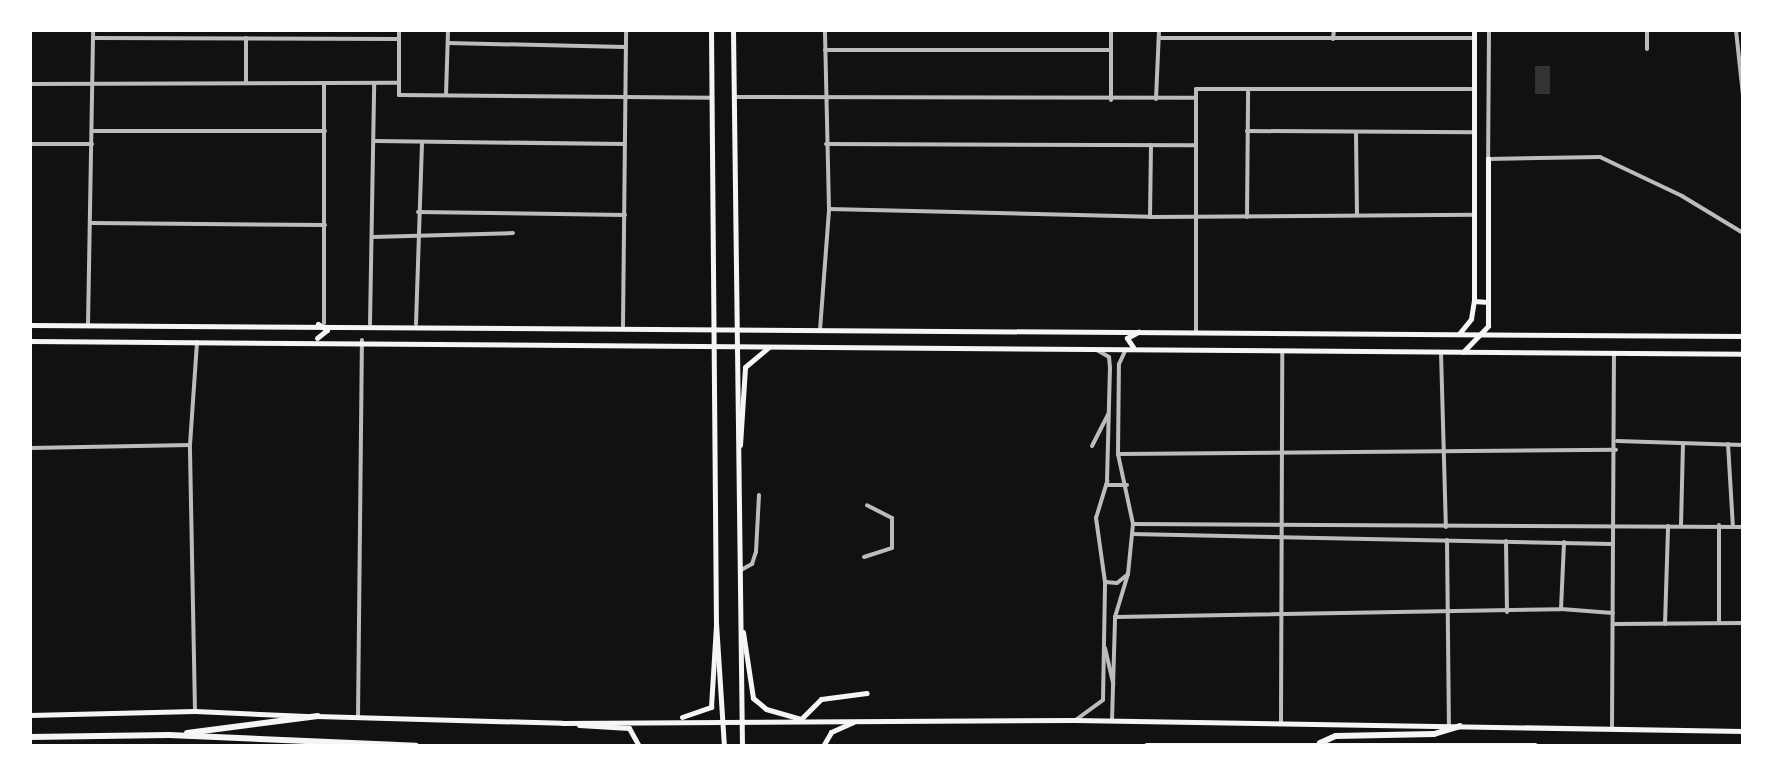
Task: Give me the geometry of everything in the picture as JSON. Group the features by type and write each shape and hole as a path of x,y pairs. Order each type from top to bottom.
{"highway":[{"path":"169,735 318,716"},
{"path":"1318,744 1336,736 1434,734 1460,726"},
{"path":"30,737 169,735 416,746"},
{"path":"1147,746 1318,744 1535,746"}],"main road":[{"path":"672,720 711,707 716,623 716,329 711,30"},
{"path":"733,30 734,347 739,449 742,746"},
{"path":"1459,334 1471,320 1474,301 1471,89 1474,30"},
{"path":"1463,352 1483,334 1488,302 1488,159"},
{"path":"1474,301 1488,302"},
{"path":"278,325 324,323 623,326 820,331 1743,336"},
{"path":"30,325 319,324 327,330 312,340"},
{"path":"1138,348 1126,341 1139,331"},
{"path":"30,341 362,340 734,347 773,345 1743,354"},
{"path":"739,449 745,367 773,345"},
{"path":"716,623 724,746"},
{"path":"741,624 753,698 766,709 801,719"},
{"path":"801,719 821,699 867,693"},
{"path":"30,715 195,711 357,719 562,723 723,719 1074,720 1743,731"},
{"path":"823,746 831,732 859,720"},
{"path":"562,723 633,731 639,746"}],"street":[{"path":"88,326 92,223 93,30"},
{"path":"346,30 346,37"},
{"path":"399,30 399,94 712,98"},
{"path":"446,95 448,30"},
{"path":"623,326 626,215 626,30"},
{"path":"820,331 829,209 825,30"},
{"path":"1111,30 1112,100"},
{"path":"1156,99 1159,30"},
{"path":"1202,30 1202,38"},
{"path":"1333,39 1334,30"},
{"path":"1489,30 1488,159 1600,158 1682,196 1743,233"},
{"path":"1647,30 1647,49"},
{"path":"1736,30 1743,96"},
{"path":"93,38 346,37 399,39"},
{"path":"246,38 246,82"},
{"path":"1159,38 1474,38"},
{"path":"448,43 625,46"},
{"path":"825,50 1111,50"},
{"path":"324,83 324,323"},
{"path":"30,84 398,83"},
{"path":"370,324 375,141 374,84"},
{"path":"1196,332 1196,89 1471,89"},
{"path":"1247,217 1248,90"},
{"path":"735,97 1112,100 1196,98"},
{"path":"93,131 325,131"},
{"path":"1247,131 1472,132"},
{"path":"1356,133 1357,214"},
{"path":"375,141 625,144"},
{"path":"416,324 416,236 422,142"},
{"path":"30,144 92,144"},
{"path":"826,144 1196,145"},
{"path":"1150,145 1150,217"},
{"path":"829,209 1150,217 1474,215"},
{"path":"418,212 626,215"},
{"path":"92,223 325,225"},
{"path":"372,237 513,233"},
{"path":"357,719 362,340"},
{"path":"195,711 190,445 197,342"},
{"path":"1112,721 1115,687 1114,617 1128,574 1133,524 1127,485 1118,454 1119,360 1123,352 1138,348"},
{"path":"1074,720 1103,700 1105,582 1096,539 1104,486 1109,413 1109,357 1094,349"},
{"path":"1281,722 1280,616 1284,538 1282,527 1282,351"},
{"path":"1440,351 1446,451 1446,527"},
{"path":"1612,729 1615,624 1612,528 1617,441 1614,353"},
{"path":"1092,446 1109,413"},
{"path":"1617,441 1683,445 1743,445"},
{"path":"1728,444 1733,527"},
{"path":"30,448 190,445"},
{"path":"1681,525 1683,445"},
{"path":"1118,454 1283,450 1616,450"},
{"path":"1104,486 1119,481 1127,485"},
{"path":"741,570 752,564 756,552 759,495"},
{"path":"864,557 892,548 892,518 867,505"},
{"path":"1133,524 1282,527 1612,528 1719,525 1743,527"},
{"path":"1719,525 1719,623"},
{"path":"1665,624 1668,526"},
{"path":"1132,534 1612,543"},
{"path":"1447,540 1449,726"},
{"path":"1506,541 1507,612"},
{"path":"1561,609 1564,542"},
{"path":"1105,582 1117,583 1128,574"},
{"path":"1114,617 1449,615 1561,609 1613,613"},
{"path":"1615,624 1743,623"},
{"path":"1105,648 1115,687"}],"shaded area":[{"path":"1535,66 1550,66 1550,94 1535,94"}]}
